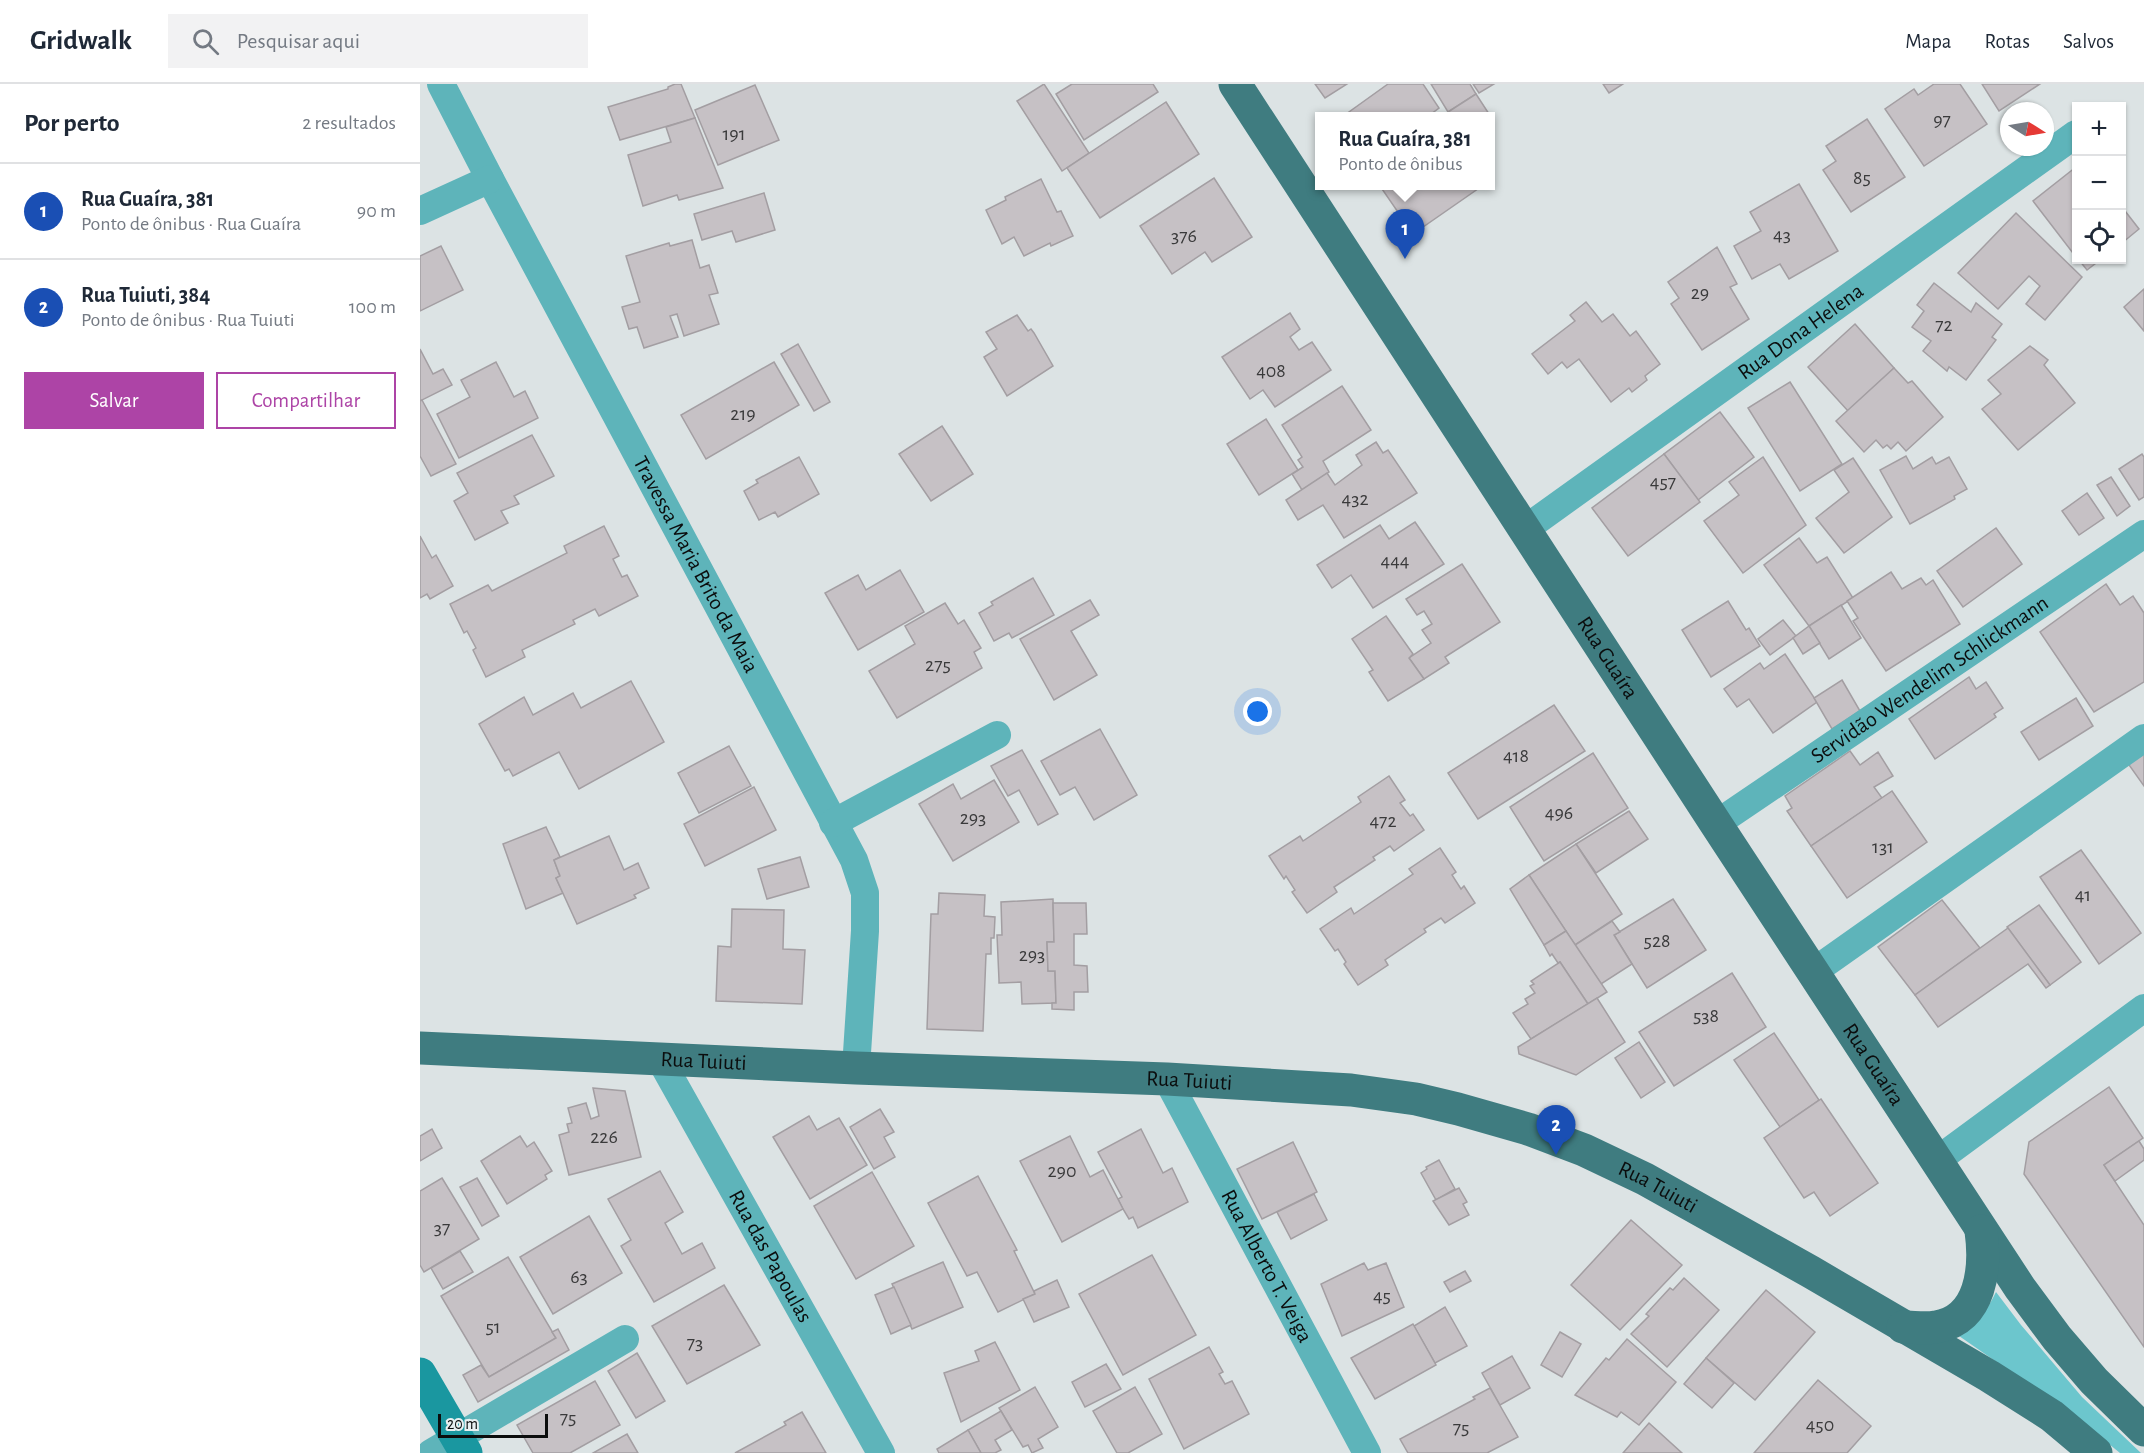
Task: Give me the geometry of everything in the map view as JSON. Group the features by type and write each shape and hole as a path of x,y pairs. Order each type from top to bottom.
{"main road":[{"name":"Rua Guaíra","path":"1235,84 1981,1231"},
{"name":"Rua Tuiuti","path":"420,1048 855,1068 1167,1079 1351,1090 1437,1104 1528,1130 1584,1150 1645,1179 1811,1272 1903,1327"},
{"path":"1903,1327 1937,1327 1955,1321 1967,1311 1976,1294 1982,1274 1984,1255 1981,1231"},
{"path":"1981,1231 2057,1338 2094,1381 2144,1430"},
{"path":"1903,1327 2052,1416 2096,1453"}],"street":[{"name":"Travessa Maria Brito da Maia","path":"441,84 854,860 865,894 865,930 855,1068"},
{"name":"Rua Dona Helena","path":"1525,529 2072,137"},
{"path":"420,211 490,179"},
{"name":"Servidão Wendelim Schlickmann","path":"1716,824 2144,534"},
{"path":"833,824 997,735"},
{"path":"1813,972 2144,738"},
{"path":"1936,1161 2144,1008"},
{"name":"Rua das Papoulas","path":"660,1059 881,1453"},
{"name":"Rua Alberto T. Veiga","path":"1167,1079 1367,1453"},
{"path":"420,1374 451,1448 624,1339"}],"shaded area":[{"path":"1996,1292 2082,1397 2141,1453 2120,1453 2077,1418 1949,1329 1978,1317 1987,1308"}],"building":[{"path":"675,84 681,84 695,118 620,140 608,107 668,89"},
{"path":"1044,84 1089,153 1062,171 1017,101"},
{"path":"1072,84 1153,84 1158,92 1084,140 1056,94"},
{"path":"1315,84 1347,84 1325,98"},
{"path":"1388,84 1423,84 1439,108 1434,112 1349,112"},
{"path":"1431,84 1470,84 1476,94 1448,112"},
{"path":"1473,84 1494,84 1479,93"},
{"path":"1603,84 1623,84 1609,93"},
{"path":"1934,84 1960,84 1987,124 1924,166 1885,109 1914,89 1918,95"},
{"path":"1982,84 2040,84 2013,102 2000,102 1999,111"},
{"path":"755,85 779,140 718,165 695,110"},
{"path":"1476,94 1488,112 1448,112"},
{"path":"1166,102 1199,154 1100,218 1067,168"},
{"path":"695,118 723,188 679,200 677,195 643,206 628,155 671,142 666,127"},
{"path":"1867,119 1905,177 1851,212 1823,170 1836,161 1826,146"},
{"path":"2072,170 2072,252 2033,201"},
{"path":"1214,178 1252,237 1212,262 1205,252 1172,274 1140,226"},
{"path":"1041,179 1057,212 1061,211 1073,236 1051,246 1050,243 1024,256 1014,237 1002,244 986,210 1006,200 1005,197"},
{"path":"1799,184 1838,251 1789,279 1780,264 1752,279 1734,246 1761,231 1750,212"},
{"path":"1383,190 1476,190 1413,234"},
{"path":"764,193 775,230 736,242 732,231 702,240 694,214"},
{"path":"2126,212 2139,229 2126,240"},
{"path":"2016,213 2082,277 2045,320 2026,304 2040,286 2029,276 1998,309 1958,273"},
{"path":"692,240 700,268 709,265 718,293 709,295 719,324 684,336 677,314 670,316 678,337 644,348 637,327 629,329 622,307 640,302 626,256 669,243 670,246"},
{"path":"441,246 463,290 420,311 420,256"},
{"path":"1717,247 1737,284 1730,287 1749,319 1702,350 1671,304 1679,298 1668,282"},
{"path":"2082,264 2095,264 2087,270"},
{"path":"1934,283 1971,312 1976,303 2002,324 1992,337 1996,340 1966,380 1949,367 1947,371 1923,351 1931,341 1912,327 1924,311 1917,305"},
{"path":"2144,289 2144,331 2124,307"},
{"path":"1586,302 1602,322 1613,314 1630,336 1636,331 1660,364 1645,376 1647,380 1632,392 1629,388 1611,402 1579,359 1567,368 1562,362 1548,374 1532,354 1575,321 1570,315"},
{"path":"1290,313 1300,329 1290,337 1299,350 1312,342 1331,370 1275,407 1263,390 1250,399 1222,357"},
{"path":"1017,315 1028,331 1031,329 1034,333 1053,366 1007,396 984,357 997,349 986,332"},
{"path":"1855,324 1894,368 1848,411 1808,367"},
{"path":"798,344 830,402 814,411 781,354"},
{"path":"2030,346 2048,360 2044,365 2075,403 2018,450 1982,409 2001,394 1988,380"},
{"path":"420,349 433,374 443,369 452,385 420,401"},
{"path":"496,362 514,397 525,391 538,418 459,458 437,414 470,397 461,380"},
{"path":"774,362 799,405 706,459 681,415"},
{"path":"1894,368 1908,383 1912,381 1943,417 1906,451 1898,442 1891,449 1887,445 1883,448 1876,440 1864,452 1836,421"},
{"path":"1790,382 1842,464 1800,491 1748,408"},
{"path":"1342,386 1371,430 1323,461 1329,472 1302,490 1292,474 1303,467 1298,460 1302,457 1282,425"},
{"path":"422,400 456,464 431,476 420,456 420,401"},
{"path":"1720,412 1754,457 1698,500 1664,454"},
{"path":"1266,419 1298,470 1259,495 1227,444"},
{"path":"942,426 973,474 931,501 899,454"},
{"path":"532,435 554,476 514,496 519,504 501,511 508,523 475,540 454,501 468,493 457,473"},
{"path":"1376,442 1383,453 1388,450 1417,493 1344,538 1323,505 1298,520 1286,500 1327,473 1335,485 1362,465 1356,455"},
{"path":"1664,454 1700,502 1628,556 1592,508"},
{"path":"2142,454 2144,457 2144,497 2139,500 2119,469"},
{"path":"1906,456 1913,469 1932,457 1936,464 1949,457 1967,489 1954,496 1955,499 1910,524 1880,470"},
{"path":"799,457 819,494 778,517 775,512 759,520 744,491 758,483 756,480"},
{"path":"1763,457 1806,525 1743,573 1704,521 1739,495 1729,482"},
{"path":"1853,458 1892,517 1844,553 1816,518 1849,492 1834,470"},
{"path":"2111,477 2130,506 2117,516 2097,485"},
{"path":"2087,493 2104,518 2079,535 2062,511"},
{"path":"1415,522 1444,564 1373,608 1351,575 1332,588 1317,565 1380,525 1389,539"},
{"path":"604,526 619,556 613,559 622,577 627,575 638,596 599,616 595,609 573,620 575,624 522,650 525,657 486,677 473,650 476,648 467,631 464,633 450,604 488,585 492,591 567,553 564,546"},
{"path":"1996,528 2022,564 1963,607 1937,571"},
{"path":"420,536 432,558 436,555 453,586 430,599 427,594 420,598"},
{"path":"1799,538 1817,563 1827,557 1853,598 1809,626 1764,565"},
{"path":"1462,564 1500,622 1445,657 1449,663 1424,679 1409,658 1431,643 1422,630 1432,624 1424,611 1417,615 1406,599"},
{"path":"900,570 924,612 858,650 825,593 858,575 866,590"},
{"path":"1891,572 1902,589 1921,578 1926,585 1933,580 1960,624 1886,671 1853,621 1858,618 1847,601"},
{"path":"1033,578 1054,615 1012,638 1009,633 994,641 979,613 993,605 991,602"},
{"path":"2106,584 2120,605 2133,596 2144,613 2144,682 2094,712 2040,632"},
{"path":"1090,600 1099,615 1071,631 1097,675 1054,700 1020,639"},
{"path":"1728,601 1746,630 1749,628 1760,646 1711,677 1682,630"},
{"path":"945,603 958,624 964,620 981,648 974,652 982,668 897,718 869,671 915,644 905,626"},
{"path":"1841,605 1861,638 1829,659 1809,626"},
{"path":"1386,616 1413,654 1409,658 1424,679 1388,701 1369,672 1373,670 1352,639"},
{"path":"1783,620 1796,636 1770,655 1758,639"},
{"path":"1809,626 1820,643 1803,654 1793,638"},
{"path":"1785,654 1817,702 1773,733 1749,699 1737,707 1724,689 1760,663 1764,669"},
{"path":"1969,677 1976,689 1986,682 2003,708 1994,714 1996,717 1935,759 1909,719"},
{"path":"1842,680 1860,711 1832,729 1814,698"},
{"path":"631,681 664,742 579,789 559,752 513,776 509,769 505,771 479,724 524,697 533,715 573,693 581,708"},
{"path":"2076,698 2093,726 2039,760 2021,732"},
{"path":"1554,705 1585,751 1478,819 1448,773"},
{"path":"1100,729 1137,795 1094,820 1075,787 1060,795 1041,761"},
{"path":"729,746 751,786 699,813 678,773"},
{"path":"2144,749 2144,786 2127,762"},
{"path":"1022,750 1058,814 1038,825 1019,790 1008,796 991,766"},
{"path":"1850,751 1860,765 1878,752 1893,776 1874,787 1882,798 1811,846 1787,811 1792,808 1785,796"},
{"path":"1593,753 1628,808 1544,861 1510,807"},
{"path":"1389,776 1405,800 1400,803 1410,816 1413,814 1424,830 1394,851 1390,846 1373,857 1375,860 1334,887 1337,892 1307,913 1292,892 1295,890 1286,876 1284,879 1269,856 1300,836 1303,841 1361,802 1358,797"},
{"path":"994,780 1019,822 953,861 919,804 953,784 961,799"},
{"path":"754,787 776,830 705,866 684,824"},
{"path":"1892,791 1927,842 1847,898 1811,846"},
{"path":"1629,811 1648,839 1596,873 1576,844"},
{"path":"546,827 560,857 554,860 560,876 556,878 563,893 526,909 503,844"},
{"path":"609,836 624,870 638,863 649,888 634,895 636,898 577,924 556,878 560,876 554,860"},
{"path":"1576,844 1622,914 1575,945 1529,875"},
{"path":"1440,848 1456,872 1452,875 1461,889 1464,886 1475,903 1445,923 1441,918 1424,929 1426,932 1385,960 1388,965 1358,985 1344,964 1346,962 1338,949 1335,951 1320,929 1351,908 1354,914 1413,874 1409,869"},
{"path":"2081,850 2141,933 2099,964 2040,877"},
{"path":"800,857 809,887 767,899 758,869"},
{"path":"1529,875 1566,931 1544,945 1510,889"},
{"path":"939,893 985,895 984,916 995,917 991,954 986,954 983,1031 927,1029 931,914 938,914"},
{"path":"1053,899 1054,942 1047,942 1048,971 1055,971 1056,1003 1022,1004 1021,982 999,983 997,935 1002,935 1001,902"},
{"path":"1673,899 1706,950 1647,988 1614,935"},
{"path":"1942,900 1980,948 1915,995 1878,947"},
{"path":"1053,903 1086,903 1087,934 1074,934 1074,965 1087,966 1088,992 1074,992 1074,1010 1052,1009 1052,1003 1056,1003 1055,971 1048,971 1047,942 1054,942"},
{"path":"2039,905 2081,962 2050,985 2007,927"},
{"path":"732,909 784,910 783,949 805,950 802,1004 716,1001 718,946 731,947"},
{"path":"1612,921 1620,932 1614,935 1632,964 1601,984 1575,945"},
{"path":"2008,928 2050,985 2046,988 2028,964 1938,1027 1915,995"},
{"path":"1566,931 1607,992 1588,1004 1560,962 1558,963 1552,954 1550,956 1544,945"},
{"path":"1560,962 1588,1004 1531,1039 1513,1013 1528,1004 1525,999 1535,993 1530,986 1534,984 1531,981"},
{"path":"1732,973 1766,1027 1674,1086 1639,1032"},
{"path":"1597,998 1625,1042 1576,1075 1519,1054 1518,1047"},
{"path":"1774,1033 1819,1100 1780,1127 1734,1060"},
{"path":"1639,1042 1665,1082 1641,1098 1615,1058"},
{"path":"2109,1087 2143,1138 2104,1165 2144,1225 2144,1347 2024,1174 2029,1142"},
{"path":"593,1088 625,1091 641,1157 569,1175 559,1135 569,1132 567,1124 572,1123 568,1108 586,1103 591,1119 599,1116"},
{"path":"1821,1099 1878,1183 1830,1216 1814,1192 1804,1198 1764,1138"},
{"path":"880,1109 894,1132 884,1137 895,1157 874,1169 850,1127"},
{"path":"809,1116 817,1130 839,1118 867,1165 810,1199 773,1137"},
{"path":"432,1129 442,1148 420,1161 420,1136"},
{"path":"1141,1129 1163,1173 1172,1168 1188,1202 1138,1228 1133,1217 1129,1219 1123,1209 1118,1199 1122,1197 1098,1152"},
{"path":"520,1136 527,1147 534,1142 552,1171 545,1175 547,1179 507,1204 481,1161"},
{"path":"1070,1136 1090,1177 1103,1170 1123,1209 1062,1242 1020,1161"},
{"path":"2139,1141 2144,1149 2144,1160 2115,1181 2104,1165"},
{"path":"1293,1142 1317,1192 1262,1219 1237,1169"},
{"path":"1439,1160 1455,1189 1436,1200 1421,1173 1427,1169 1426,1167"},
{"path":"660,1171 683,1212 665,1223 682,1254 702,1243 715,1268 654,1302 621,1246 631,1240 608,1199"},
{"path":"872,1172 914,1246 856,1279 814,1206"},
{"path":"978,1176 1017,1250 1014,1251 1035,1294 998,1312 977,1272 967,1276 928,1203"},
{"path":"442,1178 479,1239 424,1272 420,1265 420,1191"},
{"path":"477,1178 499,1216 482,1226 460,1187"},
{"path":"1459,1188 1467,1202 1463,1204 1469,1215 1449,1225 1433,1201"},
{"path":"1314,1194 1327,1220 1291,1239 1277,1212"},
{"path":"589,1216 622,1273 553,1314 520,1257"},
{"path":"1631,1220 1682,1265 1620,1330 1571,1285"},
{"path":"460,1251 473,1272 443,1289 431,1268"},
{"path":"1152,1255 1196,1335 1123,1375 1079,1294"},
{"path":"508,1257 556,1338 489,1377 441,1296"},
{"path":"943,1262 963,1307 912,1329 892,1284"},
{"path":"1364,1263 1368,1270 1386,1263 1404,1307 1342,1336 1321,1284"},
{"path":"1465,1271 1471,1281 1450,1292 1444,1282"},
{"path":"1684,1278 1719,1310 1667,1367 1631,1334 1649,1316 1646,1314 1670,1288 1673,1290"},
{"path":"1057,1280 1069,1307 1034,1322 1023,1299"},
{"path":"724,1285 760,1345 687,1384 652,1326"},
{"path":"894,1287 911,1325 891,1334 875,1295"},
{"path":"1766,1290 1815,1332 1755,1400 1706,1358"},
{"path":"1445,1307 1467,1346 1435,1363 1414,1326"},
{"path":"1413,1324 1436,1365 1375,1399 1351,1358"},
{"path":"558,1329 569,1350 478,1402 463,1375 481,1365 489,1377 556,1338 552,1332"},
{"path":"1560,1332 1581,1344 1562,1377 1541,1365"},
{"path":"1627,1339 1676,1382 1639,1425 1621,1412 1617,1417 1575,1395 1606,1358 1609,1360"},
{"path":"995,1342 1020,1390 961,1422 944,1373 979,1361 975,1351"},
{"path":"1209,1347 1223,1372 1219,1374 1225,1384 1232,1381 1249,1414 1184,1449 1149,1379"},
{"path":"637,1353 665,1401 636,1418 608,1371"},
{"path":"1512,1356 1530,1388 1500,1405 1482,1373"},
{"path":"1706,1358 1734,1383 1712,1408 1684,1384"},
{"path":"1106,1364 1121,1389 1085,1407 1072,1382"},
{"path":"1818,1380 1871,1426 1847,1453 1754,1453"},
{"path":"595,1381 620,1425 570,1453 533,1453 517,1425"},
{"path":"1035,1387 1058,1427 1038,1439 1043,1448 1032,1453 1028,1445 1023,1447 999,1408"},
{"path":"1135,1387 1162,1434 1128,1453 1117,1453 1093,1411"},
{"path":"1490,1388 1518,1437 1487,1453 1408,1453 1400,1439 1475,1399 1473,1397"},
{"path":"1001,1411 1012,1430 995,1440 1001,1450 995,1453 981,1453 968,1430"},
{"path":"802,1412 826,1453 735,1453 786,1425 784,1422"},
{"path":"1649,1423 1682,1453 1623,1453"},
{"path":"968,1430 981,1453 939,1453 937,1449"},
{"path":"627,1434 638,1453 593,1453"}],"place":[{"name":"Rua Guaíra, 381","path":"1405,259"},
{"name":"Rua Tuiuti, 384","path":"1556,1155"}]}
